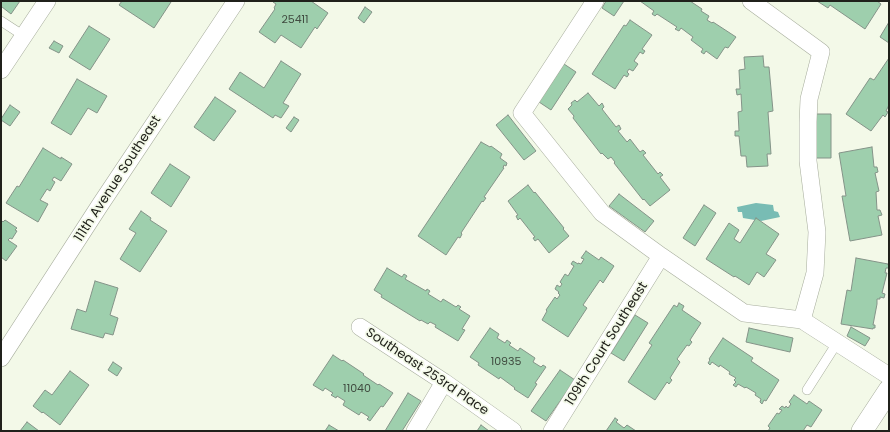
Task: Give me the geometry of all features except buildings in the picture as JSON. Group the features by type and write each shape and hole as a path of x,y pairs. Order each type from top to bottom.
{"street":[{"path":"1,70 47,1"},
{"name":"111th Avenue Southeast","path":"1,358 104,198 236,1"},
{"path":"595,1 522,113 602,213 661,256 744,313 802,320 889,376"},
{"path":"751,1 821,52 809,98 808,122 808,160 817,232 815,273 802,320"},
{"name":"109th Court Southeast","path":"552,431 661,256"},
{"name":"Southeast 253rd Place","path":"360,328 444,382 513,431"},
{"path":"416,431 444,382"},
{"path":"862,431 889,390"}],"lane":[{"path":"1,21 24,36"},
{"path":"807,390 837,343"}],"water":[{"path":"756,203 773,205 774,211 778,212 780,217 761,221 743,218 742,212 738,212 737,207"}]}
